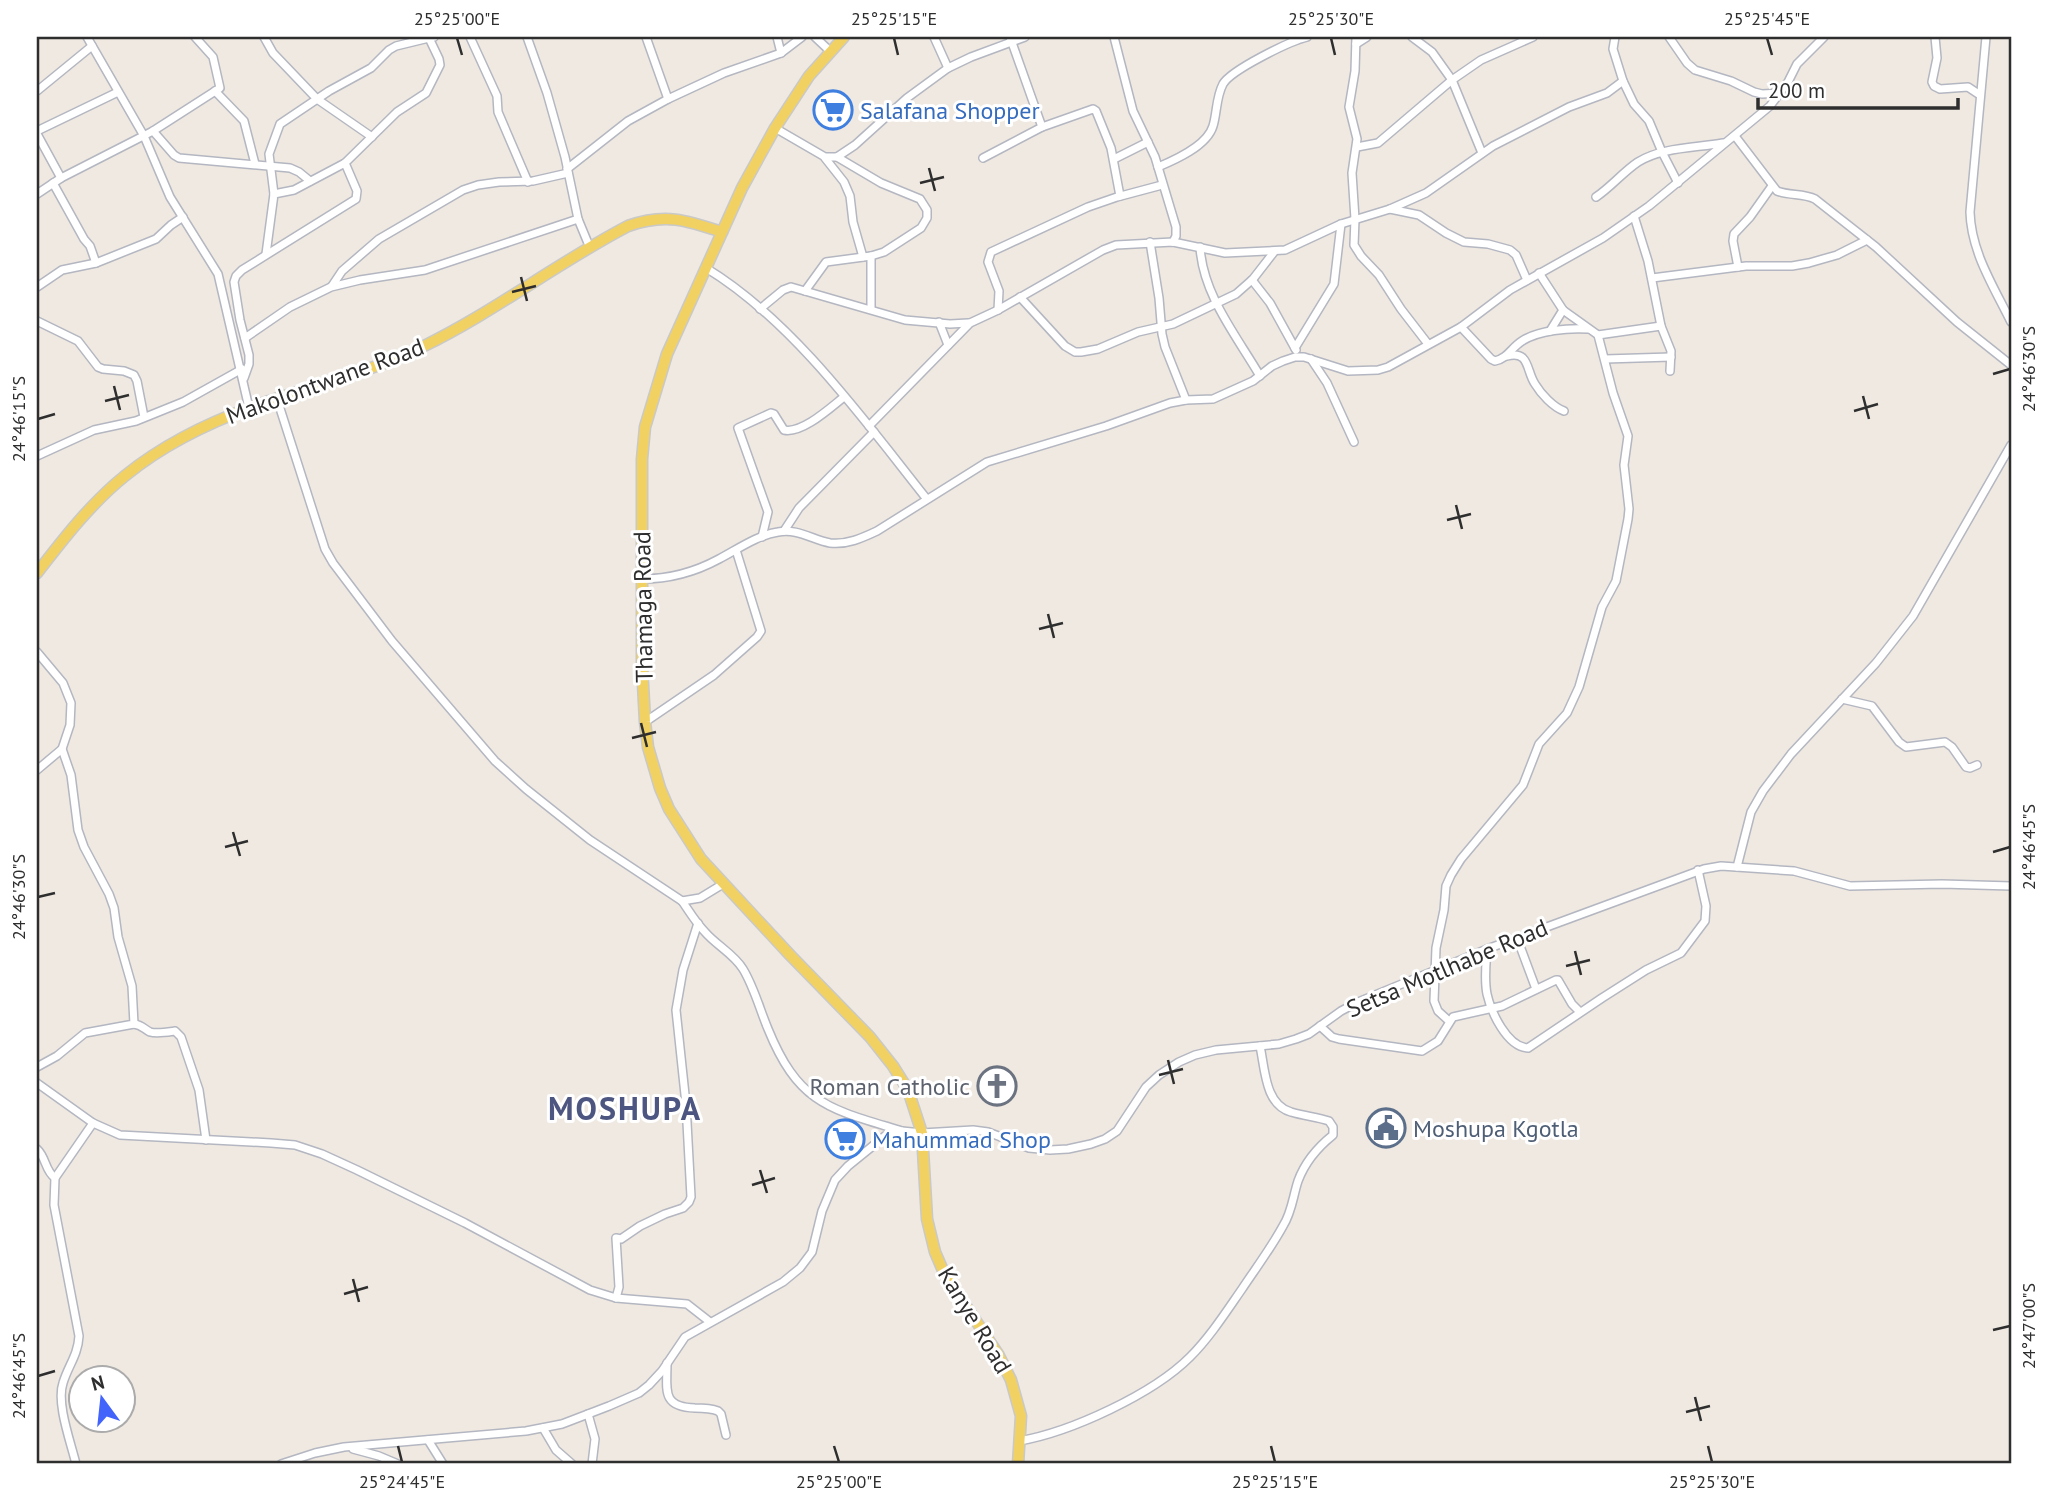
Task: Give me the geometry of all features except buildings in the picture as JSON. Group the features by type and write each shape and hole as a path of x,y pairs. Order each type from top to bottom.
{"main road":[{"name":"Thamaga Road","path":"844,37 809,76 753,166 667,354 645,427 642,459 642,665 645,722 653,766 669,809 701,859 870,1037 908,1090 922,1133"},
{"name":"Makolontwane Road","path":"37,573 95,504 125,476 181,439 249,408 367,369 423,347 628,226 655,218 672,218 688,220 722,232"},
{"name":"Kanye Road","path":"922,1133 927,1219 935,1252 944,1273 998,1354 1011,1380 1021,1416 1018,1464"}],"street":[{"path":"88,37 144,136 170,197 218,274 249,408"},
{"path":"37,194 61,178 153,131 215,91 220,86 213,57 195,37"},
{"path":"264,37 273,53 317,99 372,136"},
{"path":"266,254 274,194 269,154 278,127 329,90 371,68 389,50 430,37 440,65 426,93 397,113 345,163 294,190 274,194"},
{"path":"470,37 497,96 498,112 528,182"},
{"path":"527,37 547,93 578,219 590,248"},
{"path":"646,37 668,99"},
{"path":"777,37 781,52"},
{"path":"331,287 342,271 379,239 463,190 499,182 528,182 568,171 628,121 724,73 781,52 802,37"},
{"path":"816,37 831,52"},
{"path":"934,37 948,68"},
{"path":"825,158 837,157 855,145 906,98 948,68 1011,39 1025,37"},
{"path":"1114,37 1133,111 1158,167 1176,227 1173,242"},
{"path":"1158,167 1185,155 1206,138 1213,126 1218,99 1226,80 1292,39 1307,37"},
{"path":"1367,37 1356,40 1356,71 1349,107 1356,131 1357,147 1352,173 1353,240 1356,249 1428,344"},
{"path":"1412,37 1432,51 1452,80 1482,153"},
{"path":"1357,147 1378,143 1452,80 1481,60 1533,37"},
{"path":"1615,37 1613,50 1623,82 1634,104 1646,115 1678,183"},
{"path":"1669,37 1695,70 1731,81 1754,92 1780,93"},
{"path":"642,579 663,579 678,575 715,561 762,537 784,531 798,532 830,543 846,543 860,539 987,462 1149,410 1186,400 1213,399 1253,381 1283,361 1299,357 1310,358 1348,371 1378,370 1397,363 1461,327 1510,290 1603,238 1678,183 1770,106 1797,64 1824,37"},
{"path":"1935,37 1937,58 1932,82 1934,86 1940,89 1968,87 1980,95"},
{"path":"1986,37 1970,225 1979,256 2011,322"},
{"path":"1011,39 1042,127"},
{"path":"37,91 92,46"},
{"path":"784,531 807,499 970,323 1020,298 1102,250 1150,242 1173,242 1225,253 1274,252 1295,246 1341,224 1390,209 1437,187 1482,153 1569,107 1607,93 1623,82"},
{"path":"215,91 244,121 255,164"},
{"path":"61,178 37,132 118,92"},
{"path":"983,158 1042,127 1093,109 1114,159 1120,196"},
{"path":"775,128 825,158 844,182 850,196 853,222 867,256 871,309"},
{"path":"153,131 179,158 289,168 310,181"},
{"path":"1735,136 1772,186 1783,193 1815,199 1867,240 1956,321 2011,365"},
{"path":"1114,159 1148,142"},
{"path":"1596,197 1640,161 1662,152 1726,143"},
{"path":"805,291 826,262 867,256 893,247 921,228 927,218 927,210 920,199 881,183 837,157"},
{"path":"244,379 249,355 234,282 236,276 266,254 356,199 357,191 345,163"},
{"path":"53,183 83,239 90,246 96,263"},
{"path":"998,310 999,290 988,262 991,252 1073,213 1120,196 1162,186"},
{"path":"1738,267 1734,234 1772,186"},
{"path":"1390,209 1419,215 1464,242 1488,244 1510,250 1516,256 1527,280"},
{"path":"1634,216 1652,278 1661,326 1671,351 1670,371"},
{"path":"37,287 62,270 96,263 160,237 183,217"},
{"path":"245,338 290,307 331,287 425,270 578,219"},
{"path":"1295,348 1334,284 1341,224"},
{"path":"1652,278 1738,267 1809,263 1837,255 1867,240"},
{"path":"1150,242 1165,347 1186,400"},
{"path":"1200,247 1203,273 1217,303 1260,376"},
{"path":"1020,298 1065,346 1075,352 1098,349 1138,332 1161,327 1236,294 1252,280 1274,252"},
{"path":"706,268 733,284 810,358 926,498"},
{"path":"1449,1021 1436,1006 1434,970 1445,894 1451,875 1461,859 1523,785 1539,744 1567,713 1579,687 1602,607 1616,581 1628,519 1624,465 1628,440 1598,335 1563,310 1539,273"},
{"path":"1252,280 1270,303 1299,357"},
{"path":"760,309 787,288 905,320 970,323"},
{"path":"2001,300 2011,304"},
{"path":"1549,332 1563,310"},
{"path":"37,321 78,341 98,367 134,375 144,417"},
{"path":"939,322 948,345"},
{"path":"1598,335 1661,326"},
{"path":"1461,327 1490,359 1495,361 1514,354 1527,362 1535,385 1555,407 1564,411"},
{"path":"1506,356 1524,339 1568,328 1590,329"},
{"path":"1605,359 1671,357"},
{"path":"1310,358 1326,383 1354,442"},
{"path":"37,456 94,430 127,423 183,402 242,369"},
{"path":"762,537 768,512 738,428 771,413 784,430 792,431 826,412 844,397"},
{"path":"277,399 325,549 332,563 392,641 495,761 526,789 590,840 682,901 698,923 743,968 780,1057 807,1091 844,1114 902,1132"},
{"path":"1737,867 1751,813 1763,791 1791,754 1875,663 1913,616 2010,449"},
{"path":"645,722 714,675 761,631 736,550"},
{"path":"37,652 63,683 71,703 70,725 62,750 37,770"},
{"path":"1842,699 1872,706 1899,742 1906,747 1945,743 1952,747 1966,767 1977,765"},
{"path":"62,750 71,775 78,830 114,908 118,937 132,986 134,1024"},
{"name":"Setsa Motlhabe Road","path":"902,1132 973,1130 988,1132 1030,1148 1050,1150 1091,1144 1118,1131 1146,1087 1158,1074 1179,1062 1216,1050 1279,1044 1296,1039 1358,1002 1434,970 1698,870 1721,866 1794,870 1850,886 2011,886"},
{"path":"1487,949 1487,992 1493,1009 1504,1032 1517,1045 1523,1048 1533,1046 1646,970 1681,953 1705,921 1698,870"},
{"path":"682,901 700,898 723,884"},
{"path":"617,1298 619,1281 616,1238 621,1239 665,1213 683,1208 691,1197 686,1104 676,1010 683,970 698,923"},
{"path":"1517,938 1536,989"},
{"path":"1320,1026 1332,1037 1339,1039 1422,1051 1437,1041 1449,1021 1457,1015 1493,1009 1553,981 1558,981 1580,1012"},
{"path":"37,1067 57,1056 85,1033 134,1024 154,1032 175,1031 181,1037 199,1090 206,1139"},
{"path":"1020,1441 1042,1437 1087,1419 1150,1388 1173,1372 1194,1353 1221,1319 1284,1224 1292,1208 1301,1173 1314,1153 1333,1135 1333,1127 1329,1121 1281,1108 1275,1102 1269,1091 1260,1046"},
{"path":"37,1083 93,1123 120,1135 295,1145 322,1154 465,1223 576,1283 617,1298 687,1304 710,1322"},
{"path":"76,1464 61,1391 62,1383 77,1354 79,1336 54,1205 55,1178 93,1123"},
{"path":"281,1464 344,1447 543,1428 588,1414 639,1392 656,1379 685,1337 783,1282 800,1268 812,1252 827,1195 835,1180 885,1136 902,1132"},
{"path":"37,1149 49,1174 55,1178"},
{"path":"667,1363 667,1388 671,1401 676,1406 685,1408 718,1410 726,1435"},
{"path":"588,1414 595,1439 592,1464"},
{"path":"543,1428 556,1450 572,1464"},
{"path":"428,1440 443,1464"},
{"path":"344,1447 398,1464"}],"place":[{"name":"Salafana Shopper","path":"833,110"},
{"name":"Roman Catholic","path":"997,1086"},
{"name":"Moshupa Kgotla","path":"1386,1128"},
{"name":"Mahummad Shop","path":"845,1139"}],"district":[{"name":"MOSHUPA","path":"625,1108"}]}
